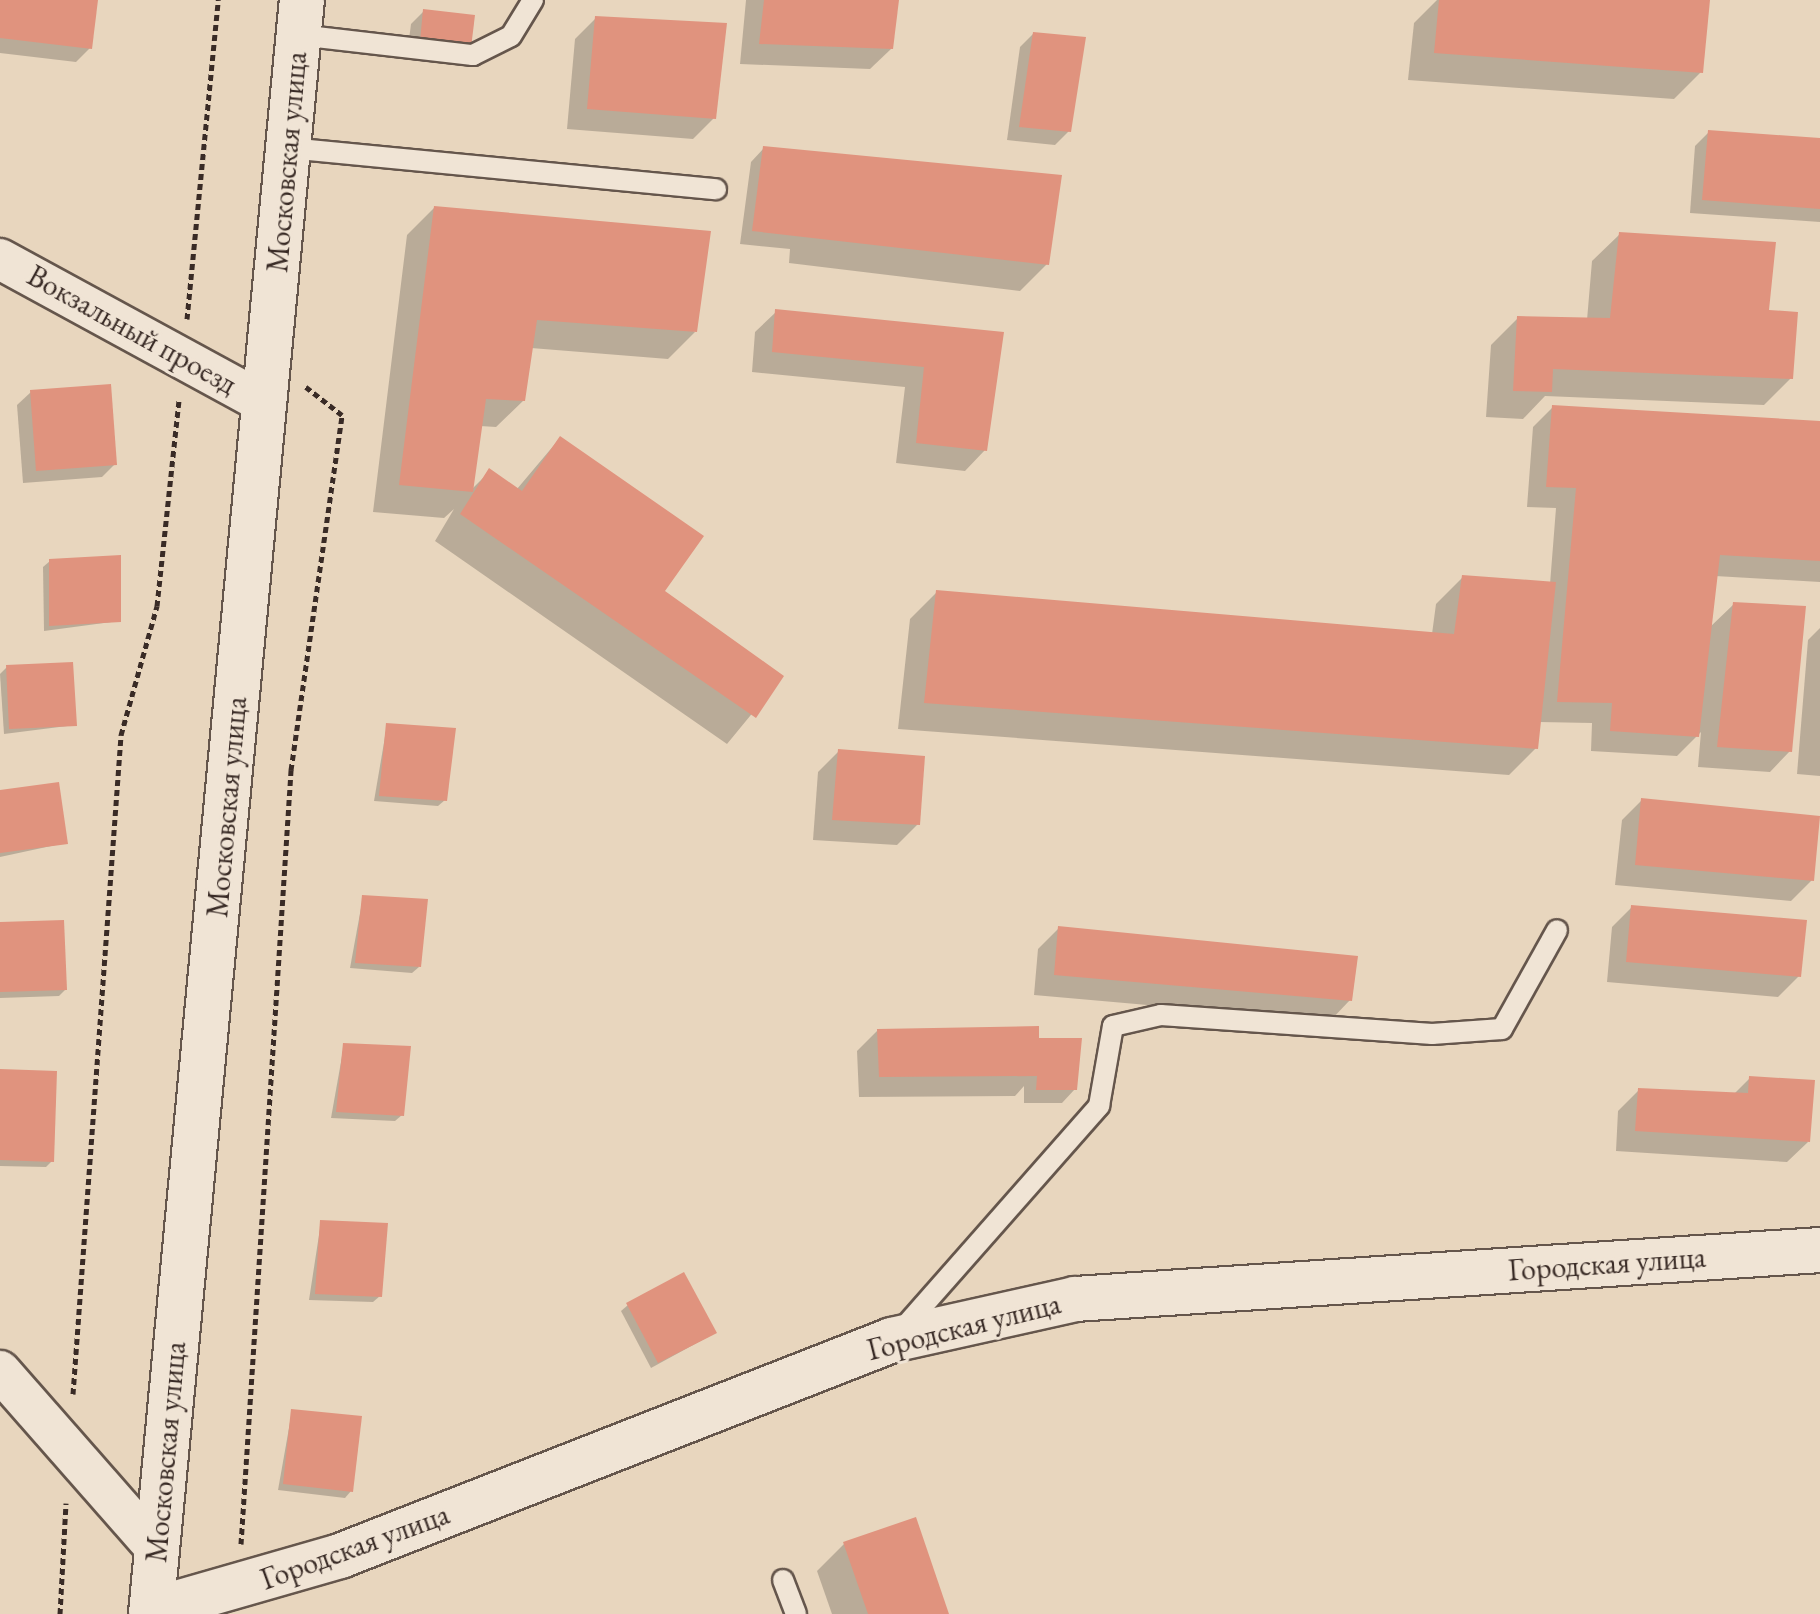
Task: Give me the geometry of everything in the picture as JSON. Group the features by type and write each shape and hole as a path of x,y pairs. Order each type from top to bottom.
{"street":[{"name":"Московская улица","path":"152,1612 300,18"},
{"name":"Вокзальный проезд","path":"0,259 264,403"},
{"name":"Городская улица","path":"152,1612 340,1556 892,1340 1075,1299 1820,1250"},
{"path":"0,1371 157,1550"}],"lane":[{"path":"300,18 473,55 511,36 533,0"},
{"path":"288,148 716,189"},
{"path":"892,1340 1099,1106 1113,1026 1161,1015 1432,1034 1502,1029 1557,930"},
{"path":"783,1580 796,1614"}],"path":[{"path":"71,1411 121,735 157,606 218,0"},
{"path":"240,1556 291,770 342,415 312,398 304,382"},
{"path":"60,1614 66,1499"}],"building":[{"path":"0,0 98,0 92,49 0,38"},
{"path":"764,0 899,0 893,49 759,44"},
{"path":"1439,0 1710,0 1703,73 1434,53"},
{"path":"423,9 475,15 471,48 420,42"},
{"path":"595,16 727,23 716,119 587,109"},
{"path":"1033,32 1086,37 1071,132 1019,127"},
{"path":"1708,130 1820,138 1820,209 1702,200"},
{"path":"763,146 1062,175 1049,265 752,231"},
{"path":"434,206 711,231 697,332 537,320 525,401 486,399 473,492 399,485"},
{"path":"1619,232 1776,242 1769,310 1798,312 1793,379 1553,369 1552,392 1513,391 1517,316 1610,318"},
{"path":"775,309 1004,332 987,451 916,443 924,367 772,352"},
{"path":"111,384 117,465 36,471 30,390"},
{"path":"1552,405 1820,421 1820,561 1720,555 1699,737 1610,731 1612,703 1557,702 1576,488 1546,487"},
{"path":"560,436 704,536 665,591 784,676 756,718 460,514 489,468 522,491"},
{"path":"121,555 121,622 49,626 49,559"},
{"path":"1462,575 1556,582 1538,749 924,703 936,590 1454,634"},
{"path":"1733,602 1806,606 1792,752 1717,747"},
{"path":"73,662 77,726 9,729 6,665"},
{"path":"386,723 456,728 447,801 379,796"},
{"path":"838,749 925,756 920,825 832,820"},
{"path":"59,782 68,844 0,853 0,790"},
{"path":"1641,798 1820,816 1814,881 1635,865"},
{"path":"362,895 428,899 421,967 355,963"},
{"path":"1631,905 1807,920 1801,977 1626,962"},
{"path":"64,920 67,990 0,992 0,922"},
{"path":"1058,926 1358,956 1352,1001 1054,975"},
{"path":"1039,1026 1039,1038 1082,1038 1077,1090 1036,1090 1037,1076 879,1077 877,1029"},
{"path":"343,1043 411,1046 404,1116 336,1112"},
{"path":"0,1069 57,1071 54,1162 0,1160"},
{"path":"1749,1076 1815,1080 1810,1142 1635,1131 1638,1088 1748,1093"},
{"path":"320,1220 388,1223 382,1297 315,1294"},
{"path":"684,1272 717,1333 658,1363 626,1303"},
{"path":"291,1409 362,1416 353,1492 283,1484"},
{"path":"916,1517 949,1614 868,1614 843,1542"}]}
